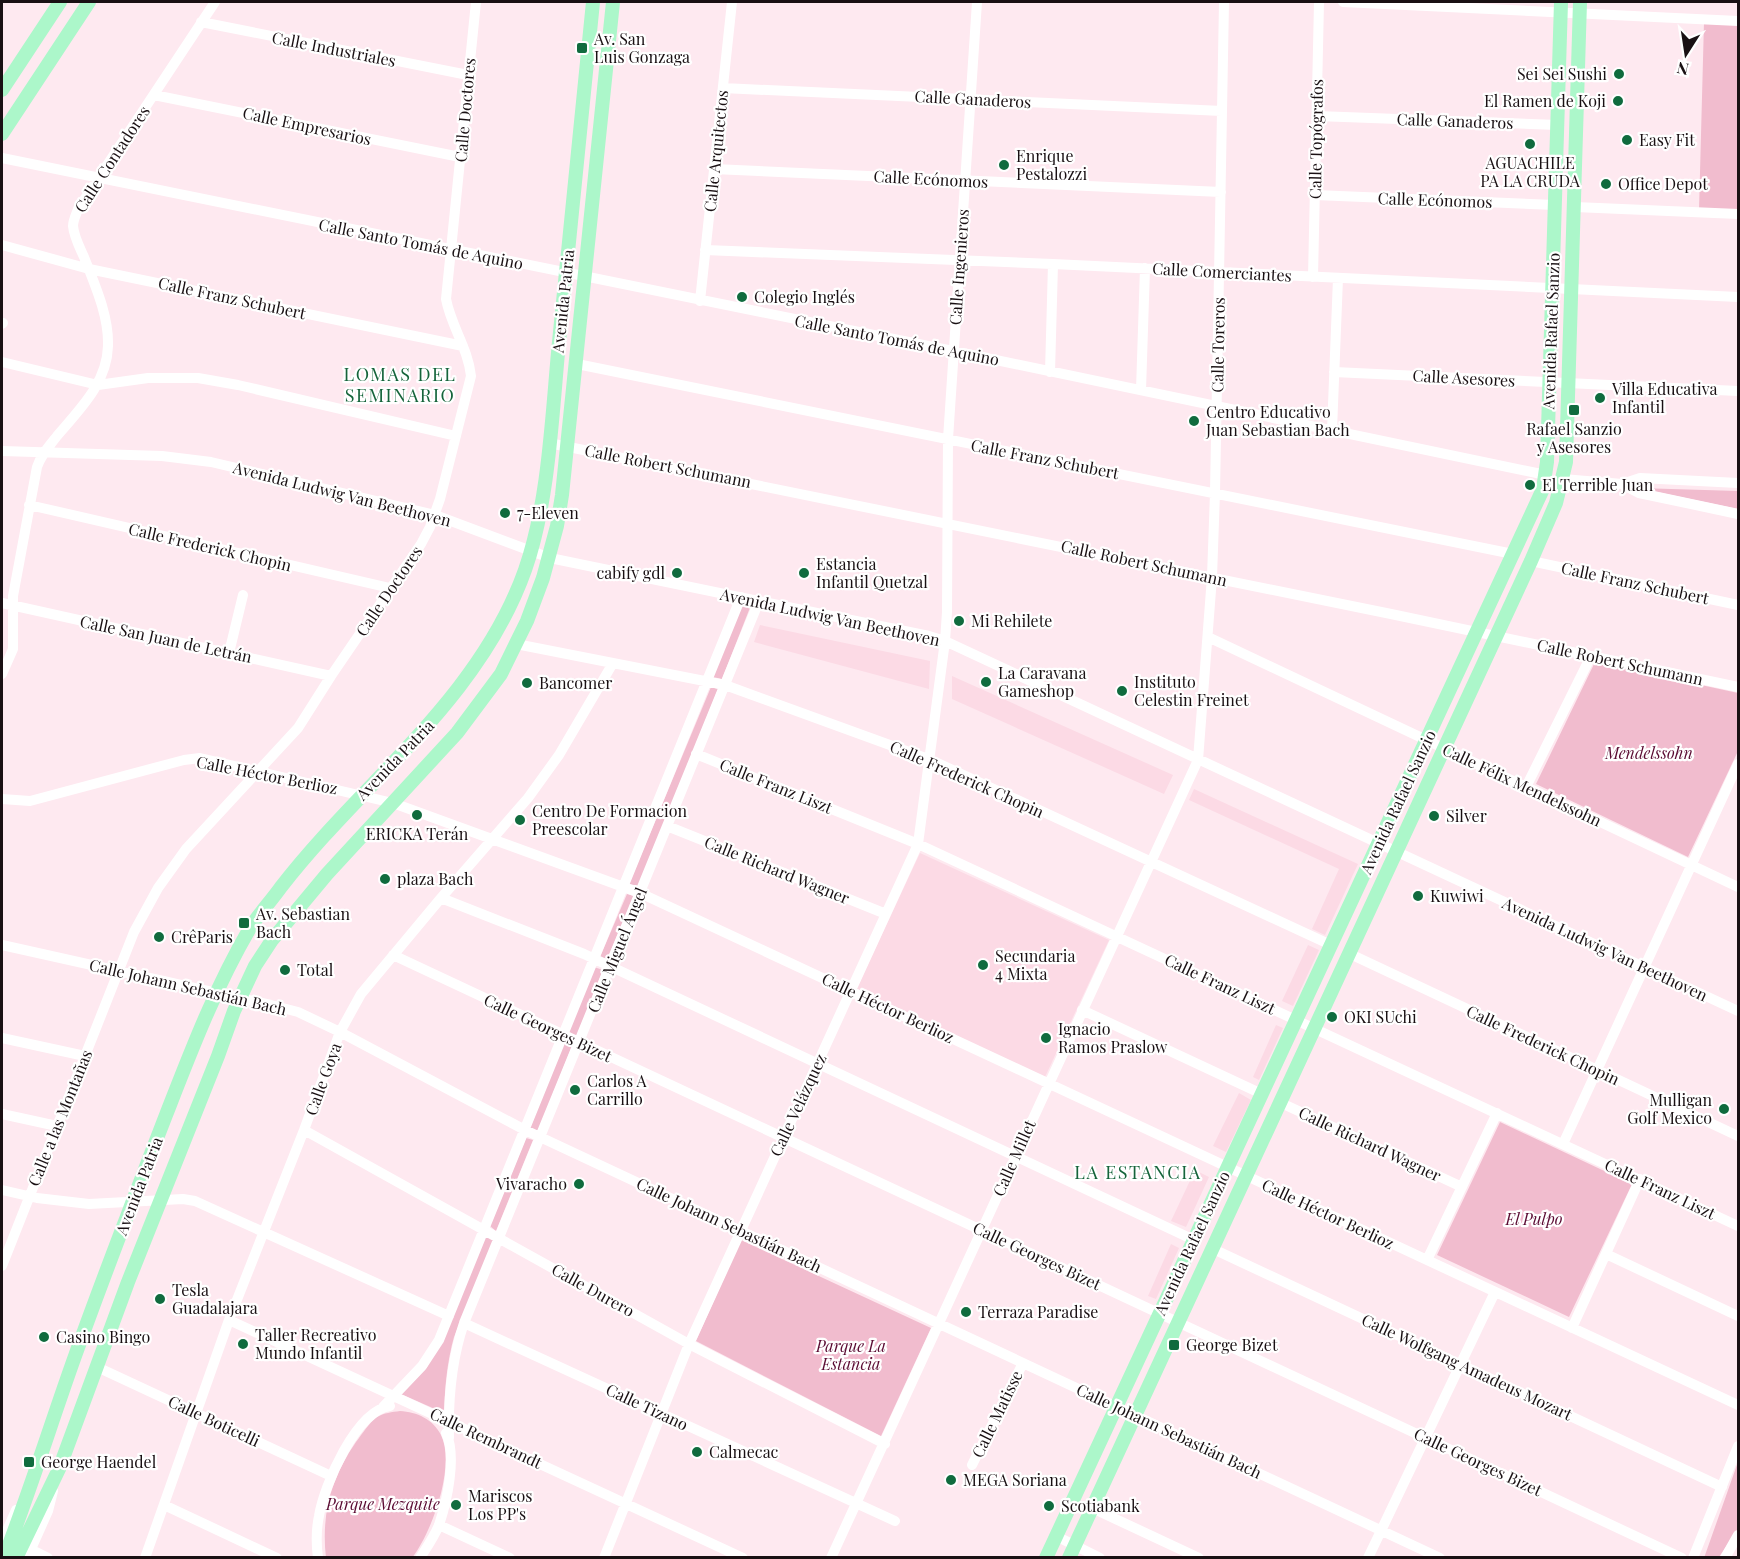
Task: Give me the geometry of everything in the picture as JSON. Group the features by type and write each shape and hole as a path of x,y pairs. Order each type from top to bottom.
{"main road":[{"path":"2,90 60,2"},
{"path":"2,134 89,2"},
{"name":"Avenida Patria","path":"4,1557 132,1202 215,993 255,921 306,855 437,716 477,664 517,590 538,523 549,443 593,2"},
{"name":"Avenida Patria","path":"16,1557 59,1469 160,1201 255,966 272,940 327,874 457,733 501,674 527,621 550,558 557,526 577,364 613,2"},
{"name":"Avenida Rafael Sanzio","path":"1051,1547 1538,502 1546,476 1561,7"},
{"name":"Avenida Rafael Sanzio","path":"1072,1554 1211,1248 1532,561 1563,479 1566,462 1580,8"}],"street":[{"name":"Calle Contadores","path":"43,454 98,385 107,362 108,332 100,301 75,235 74,219 215,2"},
{"name":"Calle Doctores","path":"119,970 134,932 158,888 179,858 298,728 421,544 435,515 471,376 470,365 449,313 446,299 476,2"},
{"name":"Calle Arquitectos","path":"700,301 732,2"},
{"name":"Calle Ingenieros","path":"945,642 948,439 977,2"},
{"name":"Calle Toreros","path":"1198,760 1212,577 1215,494 1224,2"},
{"name":"Calle Topógrafos","path":"1313,277 1319,2"},
{"path":"1343,2 1561,7 1738,21"},
{"name":"Calle Industriales","path":"201,22 468,75"},
{"name":"Calle Ganaderos","path":"723,88 1222,111"},
{"name":"Calle Empresarios","path":"154,95 460,157"},
{"name":"Calle Ganaderos","path":"1317,116 1558,125"},
{"name":"Calle Santo Tomás de Aquino","path":"2,158 953,351 1546,476"},
{"name":"Calle Ecónomos","path":"714,169 1221,192"},
{"name":"Calle Ecónomos","path":"1315,195 1555,205"},
{"path":"1575,207 1738,214"},
{"name":"Calle Franz Schubert","path":"2,245 89,269 463,345"},
{"name":"Calle Comerciantes","path":"705,249 1738,297"},
{"path":"1050,372 1053,264"},
{"path":"1141,390 1145,268"},
{"path":"1332,430 1338,278"},
{"path":"2,362 98,385 148,378 198,378 238,385 456,436"},
{"name":"Calle Franz Schubert","path":"577,364 1513,554"},
{"name":"Calle Asesores","path":"1334,372 1738,391"},
{"name":"Calle Robert Schumann","path":"549,443 1496,635 1738,687"},
{"name":"Avenida Ludwig Van Beethoven","path":"2,451 162,456 200,461 435,515 550,558 928,636 1738,1011"},
{"path":"2,674 13,649 13,596 37,467 43,454"},
{"path":"1622,484 1640,478 1738,483"},
{"path":"1563,479 1622,484 1639,493 1738,514"},
{"name":"Calle Frederick Chopin","path":"29,505 390,588"},
{"name":"Calle Franz Schubert","path":"1532,561 1738,605"},
{"path":"229,653 243,595"},
{"name":"Calle Miguel Ángel","path":"318,1557 316,1544 319,1514 331,1476 350,1441 432,1353 449,1316 741,597"},
{"name":"Calle Miguel Ángel","path":"420,1557 439,1526 450,1468 448,1420 450,1377 464,1323 759,601"},
{"name":"Calle San Juan de Letrán","path":"2,603 331,676"},
{"name":"Calle Félix Mendelssohn","path":"1208,637 1738,886"},
{"name":"Calle Velázquez","path":"604,1557 689,1344 918,844 945,642"},
{"name":"Calle Frederick Chopin","path":"516,644 725,685 931,760 1331,945"},
{"path":"1526,787 1591,656"},
{"name":"Calle Goya","path":"145,1557 229,1320 340,1032 362,994 528,798 560,755 613,663"},
{"name":"Calle Franz Liszt","path":"696,754 918,844 1738,1226"},
{"name":"Calle Héctor Berlioz","path":"2,799 30,801 184,760 200,758 393,803 625,886 1738,1405"},
{"name":"Calle Millet","path":"831,1557 1198,760"},
{"path":"1563,1144 1738,764"},
{"name":"Calle Richard Wagner","path":"667,826 886,914"},
{"path":"441,898 595,960 1194,1240"},
{"name":"Calle Johann Sebastián Bach","path":"2,945 298,1012 525,1130 1440,1557"},
{"name":"Calle Frederick Chopin","path":"1348,953 1738,1136"},
{"name":"Calle Georges Bizet","path":"393,955 1682,1557"},
{"name":"Calle a las Montañas","path":"2,1266 119,970"},
{"path":"1082,1010 1262,1094"},
{"path":"2,1038 85,1056"},
{"name":"Calle Richard Wagner","path":"1279,1102 1462,1187"},
{"path":"1427,1260 1497,1113"},
{"path":"2,1114 57,1126"},
{"name":"Calle Durero","path":"304,1130 689,1344 885,1444"},
{"path":"1572,1328 1640,1179"},
{"path":"2,1190 89,1204 195,1201 449,1316"},
{"name":"Calle Wolfgang Amadeus Mozart","path":"1211,1248 1722,1487"},
{"path":"1606,1254 1738,1316"},
{"path":"1368,1557 1495,1292"},
{"name":"Calle Rembrandt","path":"229,1320 743,1557"},
{"name":"Calle Tizano","path":"464,1323 895,1521"},
{"name":"Calle Matisse","path":"972,1466 1023,1363"},
{"name":"Calle Boticelli","path":"97,1367 331,1476"},
{"path":"383,1407 411,1404"},
{"name":"Calle Miguel Ángel","path":"436,1414 448,1438"},
{"path":"1693,1557 1738,1446"},
{"path":"48,1557 28,1553 48,1511 59,1469"},
{"path":"2,1542 23,1493 37,1470"},
{"path":"164,1505 277,1557"},
{"path":"1092,1508 1199,1557"},
{"path":"439,1526 510,1557"},
{"path":"1725,1557 1738,1535"},
{"path":"1051,1547 1072,1554 1101,1557"}],"shaded area":[{"path":"760,625 930,661 929,689 754,642"},
{"path":"952,676 1173,775 1164,794 952,699"},
{"path":"1194,789 1358,864 1325,935 1312,929 1339,869 1189,800"},
{"name":"Secundaria 4 Mixta","path":"920,853 1109,940 1045,1077 856,990"},
{"path":"1308,945 1319,950 1293,1006 1282,1001"},
{"path":"1276,1025 1283,1028 1259,1080 1253,1077"},
{"path":"1239,1093 1251,1100 1226,1152 1213,1146"},
{"path":"1195,1170 1209,1177 1186,1227 1171,1221"},
{"path":"1171,1244 1179,1248 1156,1299 1148,1296"}],"green space":[{"path":"1704,22 1738,24 1738,212 1699,210"},
{"path":"1638,488 1738,491 1738,509"},
{"path":"742,603 751,605 722,679 713,677"},
{"name":"Mendelssohn","path":"1595,662 1738,693 1738,751 1688,857 1536,784"},
{"path":"711,687 718,689 639,886 629,884"},
{"path":"627,894 634,896 607,959 600,957"},
{"path":"594,967 603,970 576,1038 567,1034"},
{"path":"564,1043 572,1046 538,1131 530,1128"},
{"name":"El Pulpo","path":"1500,1122 1632,1184 1569,1317 1437,1255"},
{"path":"526,1138 533,1140 496,1231 490,1226"},
{"path":"486,1235 494,1239 454,1337 447,1374 444,1413 401,1394 427,1367"},
{"name":"Parque La Estancia","path":"741,1240 931,1328 881,1436 696,1341"},
{"name":"Parque Mezquite","path":"400,1411 418,1415 434,1425 441,1435 445,1448 446,1464 440,1498 420,1547 412,1558 326,1558 327,1511 340,1469 356,1442 374,1419"},
{"path":"1738,1462 1738,1529 1719,1557 1704,1558"}],"place":[{"name":"Av. San Luis Gonzaga","path":"582,48"},
{"name":"Sei Sei Sushi","path":"1619,74"},
{"name":"El Ramen de Koji","path":"1618,101"},
{"name":"Easy Fit","path":"1627,140"},
{"name":"AGUACHILE PA LA CRUDA","path":"1530,144"},
{"name":"Enrique Pestalozzi","path":"1004,165"},
{"name":"Office Depot","path":"1606,184"},
{"name":"Colegio Inglés","path":"742,297"},
{"name":"Villa Educativa Infantil","path":"1600,398"},
{"name":"Rafael Sanzio y Asesores","path":"1574,410"},
{"name":"Centro Educativo Juan Sebastian Bach","path":"1194,421"},
{"name":"El Terrible Juan","path":"1530,485"},
{"name":"7-Eleven","path":"505,513"},
{"name":"cabify gdl","path":"677,573"},
{"name":"Estancia Infantil Quetzal","path":"804,573"},
{"name":"Mi Rehilete","path":"959,621"},
{"name":"La Caravana Gameshop","path":"986,682"},
{"name":"Bancomer","path":"527,683"},
{"name":"Instituto Celestin Freinet","path":"1122,691"},
{"name":"ERICKA Terán","path":"417,815"},
{"name":"Silver","path":"1434,816"},
{"name":"Centro De Formacion Preescolar","path":"520,820"},
{"name":"plaza Bach","path":"385,879"},
{"name":"Kuwiwi","path":"1418,896"},
{"name":"Av. Sebastian Bach","path":"244,923"},
{"name":"CrêParis","path":"159,937"},
{"name":"Secundaria 4 Mixta","path":"983,965"},
{"name":"Total","path":"285,970"},
{"name":"OKI SUchi","path":"1332,1017"},
{"name":"Ignacio Ramos Praslow","path":"1046,1038"},
{"name":"Carlos A Carrillo","path":"575,1090"},
{"name":"Mulligan Golf Mexico","path":"1724,1109"},
{"name":"Vivaracho","path":"579,1184"},
{"name":"Tesla Guadalajara","path":"160,1299"},
{"name":"Terraza Paradise","path":"966,1312"},
{"name":"Casino Bingo","path":"44,1337"},
{"name":"Taller Recreativo Mundo Infantil","path":"243,1344"},
{"name":"George Bizet","path":"1174,1345"},
{"name":"Calmecac","path":"697,1452"},
{"name":"George Haendel","path":"29,1462"},
{"name":"MEGA Soriana","path":"951,1480"},
{"name":"Mariscos Los PP's","path":"456,1505"},
{"name":"Scotiabank","path":"1049,1506"}],"district":[{"name":"LOMAS DEL SEMINARIO","path":"400,385"},
{"name":"LA ESTANCIA","path":"1138,1173"}]}
